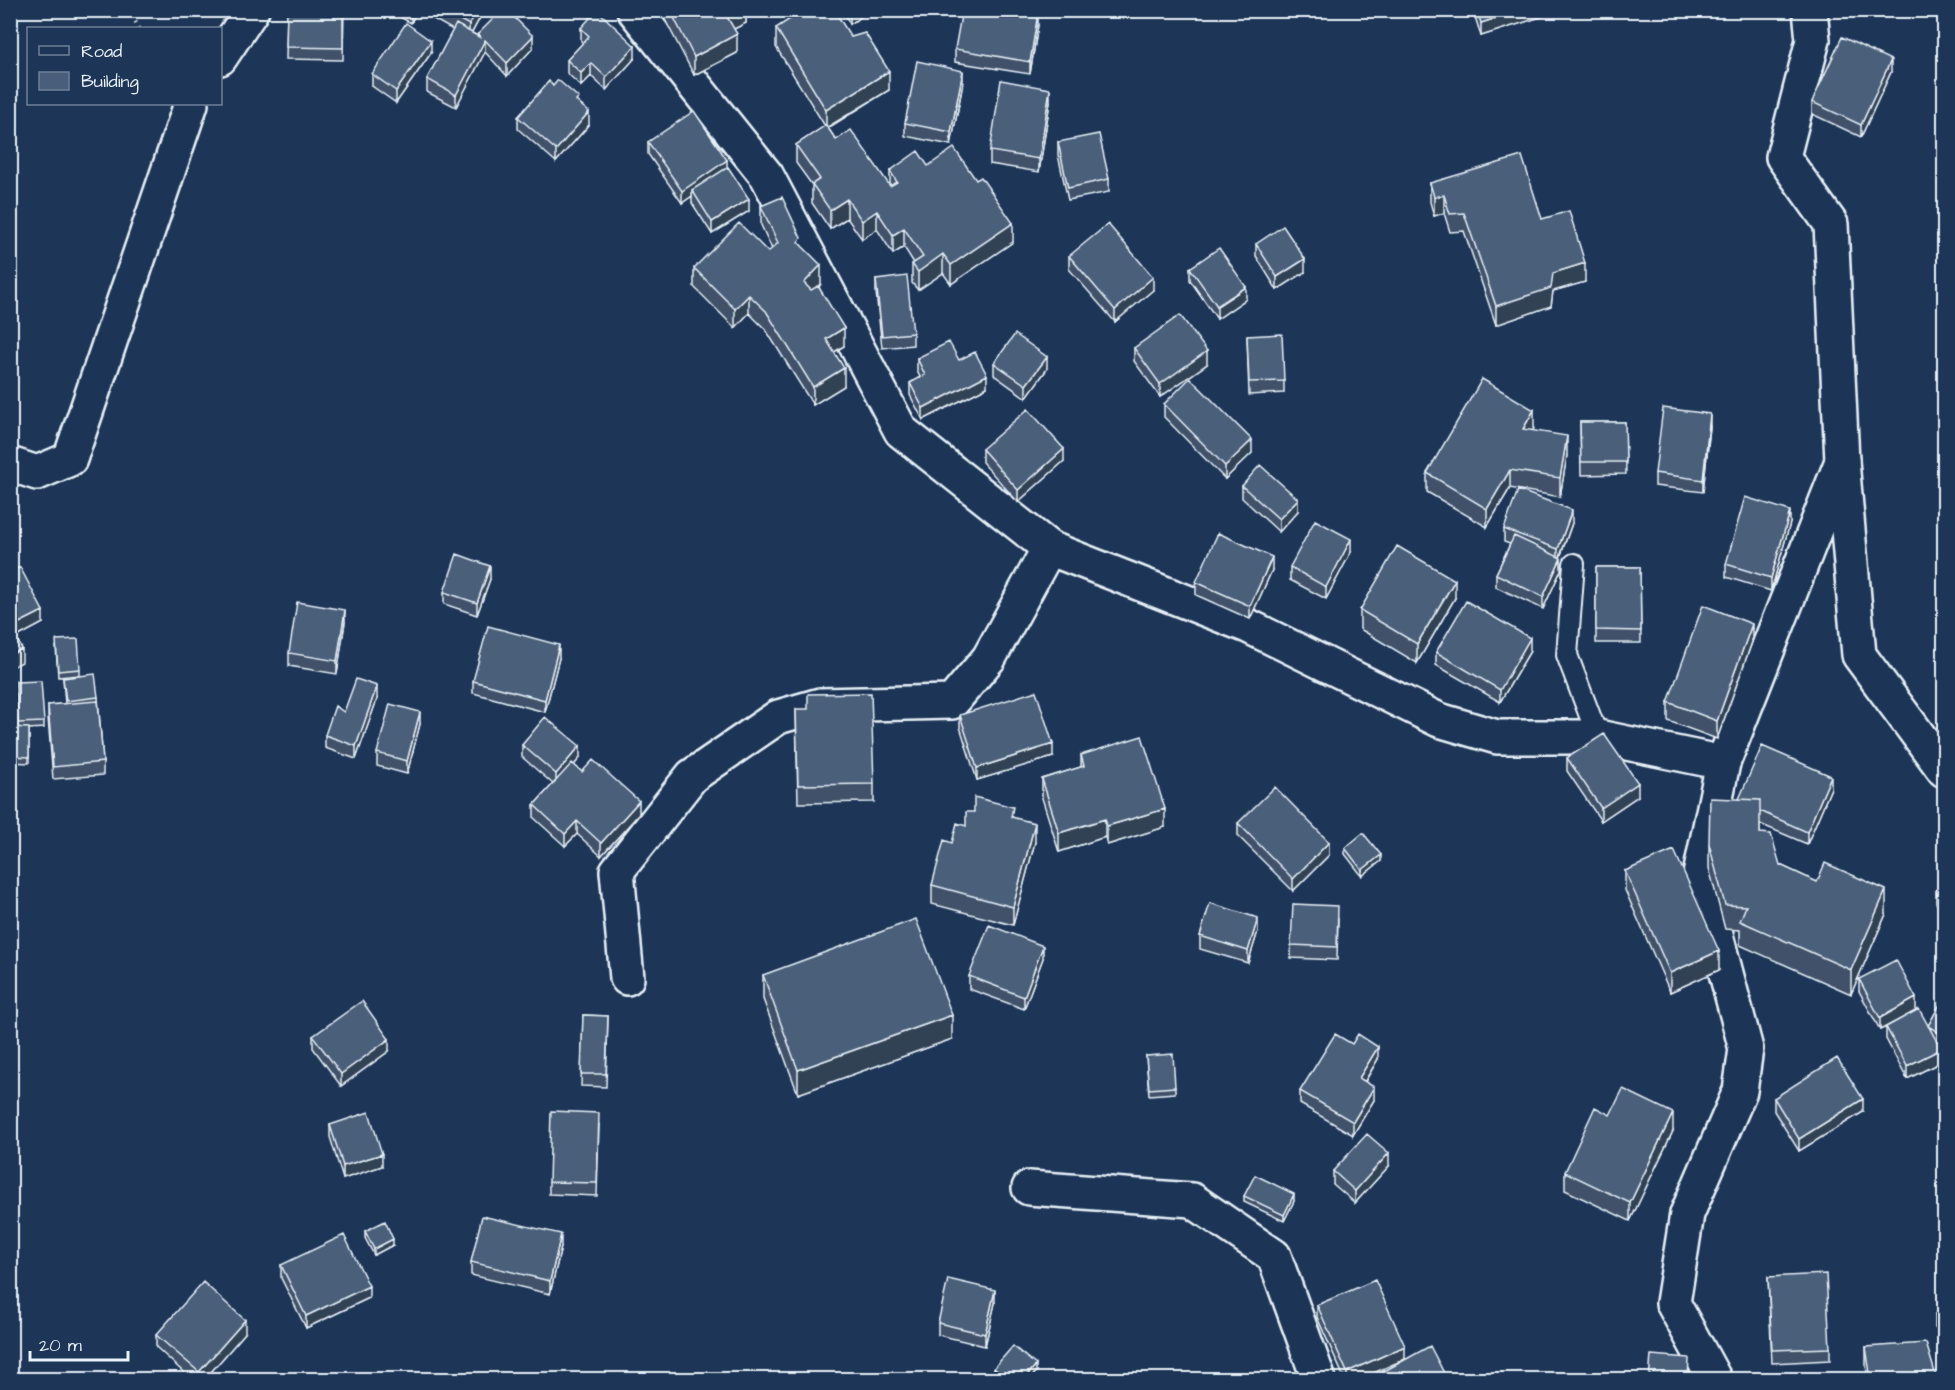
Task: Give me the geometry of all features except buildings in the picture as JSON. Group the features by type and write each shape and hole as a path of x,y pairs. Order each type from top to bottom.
{"street":[{"path":"222,55 252,10"},
{"path":"634,10 767,176 901,431 1049,548 1248,626 1439,720 1497,737 1598,737 1723,763"},
{"path":"1810,10 1813,40 1783,157 1832,224 1842,461 1859,655 1944,770"},
{"path":"10,464 37,473 70,459 191,105"},
{"path":"1715,1380 1673,1303 1687,1214 1740,1090 1746,1049 1700,875 1723,763 1842,461"},
{"path":"627,978 617,871 692,776 778,717 820,705 952,702 989,658 1049,548"},
{"path":"1029,1188 1192,1200 1274,1256 1319,1380"}],"lane":[{"path":"1574,564 1567,656 1598,737"}],"path":[{"path":"133,10 138,27"}]}
